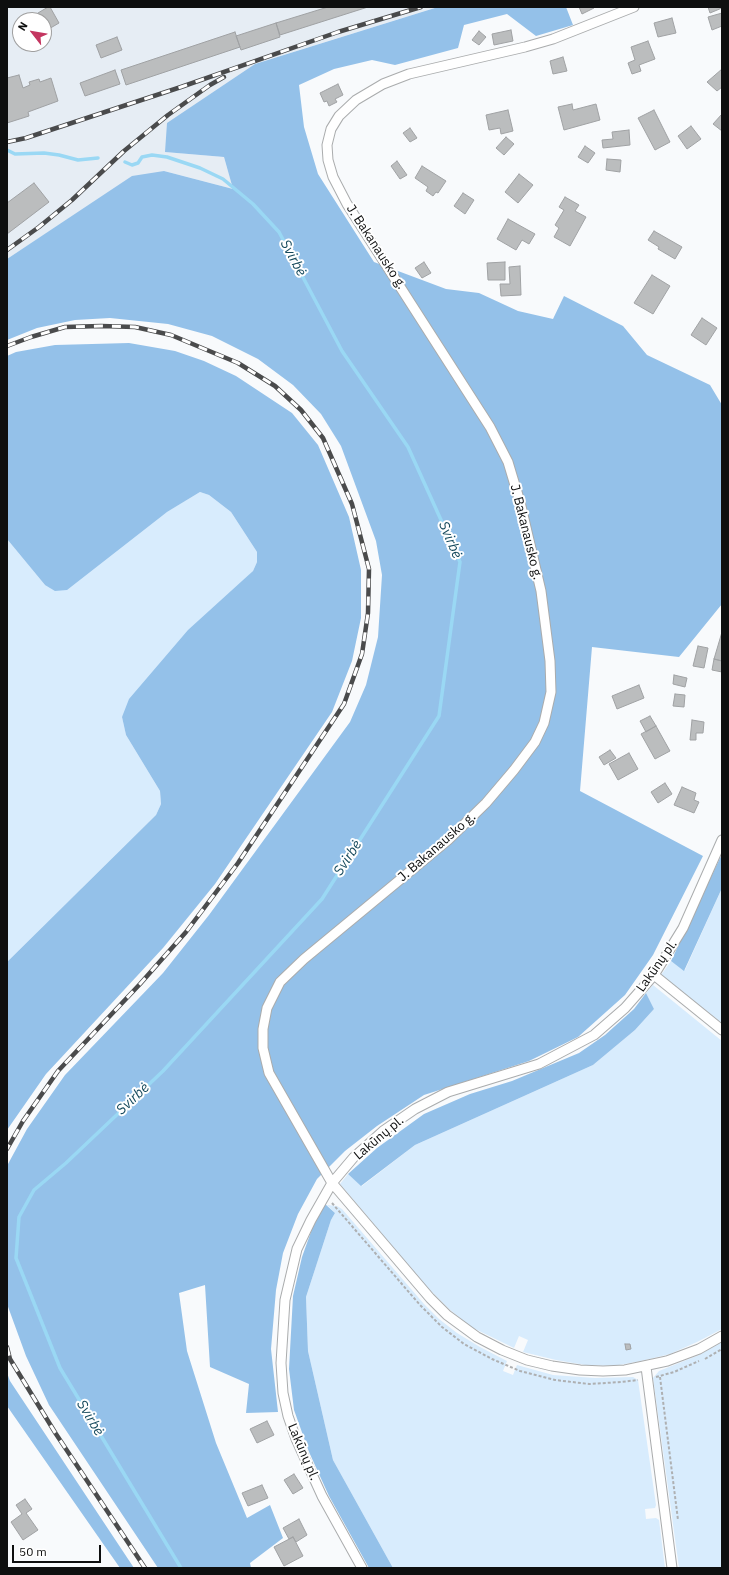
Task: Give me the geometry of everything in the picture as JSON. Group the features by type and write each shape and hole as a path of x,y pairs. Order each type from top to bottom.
{"street":[{"name":"J. Bakanausko g.","path":"634,7 553,39 409,74 383,84 356,100 339,116 331,129 327,145 328,160 333,177 347,204 416,309 490,427 508,462 520,502 541,591 550,661 551,692 544,723 534,742 514,770 486,803 448,840 304,958 280,982 267,1008 262,1029 263,1048 270,1073 332,1183 430,1298 447,1315 477,1337 516,1356 552,1366 580,1370 603,1371 625,1370 667,1361 700,1349 722,1336"},
{"name":"Lakūnų pl.","path":"362,1568 322,1496 296,1439 288,1416 283,1393 281,1363 285,1300 297,1249 310,1220 332,1183 354,1157 383,1131 415,1109 448,1092 539,1064 594,1035 633,1000 654,975 682,928 722,840"},
{"path":"654,975 722,1030"},
{"path":"646,1366 672,1568"}],"path":[{"path":"325,1194 420,1305 442,1327 464,1344 492,1359 520,1371 555,1380 589,1384 621,1382 660,1377 714,1355 722,1349"},
{"path":"660,1377 678,1522"}],"shaded area":[{"path":"7,7 438,7 255,64 166,152 224,157 233,189 164,171 64,222 7,259"},
{"path":"438,7 566,7 573,25 536,36 507,14 464,25 458,48 395,65 372,60 334,69 299,85 304,127 318,174 374,262 446,289 479,293 518,311 553,319 564,296 623,326 647,355 710,385 722,405 722,604 679,657 592,647 580,791 703,856 653,955 625,995 578,1037 529,1061 424,1095 377,1126 345,1151 317,1179 298,1214 283,1253 276,1290 271,1349 278,1412 246,1413 249,1384 210,1367 205,1285 179,1293 187,1351 216,1443 247,1518 270,1505 283,1538 250,1563 251,1568 158,1568 49,1405 26,1356 7,1304 8,1164 27,1129 65,1075 163,973 209,915 350,722 366,685 378,637 382,575 376,541 341,446 321,414 293,385 258,359 212,336 168,324 110,318 75,320 37,328 7,340 7,259 132,176 164,171 233,189 224,157 165,152 167,123 255,64"},
{"path":"129,343 175,351 204,361 236,376 292,413 318,445 349,517 361,570 361,618 352,661 332,712 215,884 163,948 46,1074 7,1130 7,962 156,815 161,804 160,791 126,735 122,717 129,699 188,630 253,571 257,562 257,552 231,512 209,495 200,492 167,512 67,590 55,591 45,585 7,539 7,356 16,352 55,345"},
{"path":"200,492 209,495 231,512 257,552 257,562 253,571 122,717 126,735 160,791 161,804 156,815 7,962 7,539 45,585"},
{"path":"722,854 722,888 684,971 671,961"},
{"path":"722,888 722,1023 661,975 671,961 685,970"},
{"path":"653,985 722,1041 722,1329 670,1354 614,1366 585,1365 523,1352 528,1340 519,1336 514,1348 471,1327 449,1309 426,1286 340,1184 348,1174 362,1186 415,1145 593,1065 635,1030 654,1009 646,993"},
{"path":"646,993 654,1009 635,1030 593,1065 415,1145 361,1186 348,1174 377,1148 424,1114 470,1094 512,1081 579,1053 605,1035 634,1009"},
{"path":"325,1204 335,1213 331,1220 306,1297 308,1351 333,1460 393,1568 369,1568 329,1496 309,1452 294,1410 289,1369 293,1296 302,1257 312,1229"},
{"path":"327,1205 337,1206 342,1209 424,1304 439,1319 457,1333 507,1361 503,1371 513,1375 517,1365 553,1375 595,1378 633,1377 638,1380 656,1505 655,1508 645,1509 646,1519 656,1518 659,1520 665,1568 393,1568 333,1460 308,1351 306,1297 331,1220 335,1213"},
{"path":"722,1342 722,1568 679,1568 653,1378 659,1371 699,1355"},
{"path":"7,1373 10,1381 134,1568 120,1568 7,1406"}],"building":[{"path":"50,7 59,23 52,27 52,12 40,12"},
{"path":"328,7 368,7 280,35 276,23"},
{"path":"579,7 594,7 594,8 582,14"},
{"path":"708,7 722,7 722,8 710,13"},
{"path":"722,13 722,26 712,30 708,17"},
{"path":"672,18 676,33 658,37 654,23"},
{"path":"276,23 280,37 241,50 236,36"},
{"path":"511,30 513,41 494,45 492,34"},
{"path":"479,31 486,37 479,45 472,40"},
{"path":"235,32 240,47 126,85 121,70"},
{"path":"117,37 122,50 101,58 96,45"},
{"path":"648,41 655,59 639,65 641,71 632,74 628,63 635,60 631,47"},
{"path":"563,57 567,71 553,74 550,61"},
{"path":"722,69 722,87 717,91 707,82"},
{"path":"115,70 120,84 85,96 80,83"},
{"path":"19,75 23,88 30,85 29,82 39,79 40,82 51,78 58,101 28,112 29,116 7,123 7,78"},
{"path":"338,84 343,95 335,99 337,102 329,106 327,101 324,102 320,93"},
{"path":"572,104 573,110 596,104 600,120 564,130 558,107"},
{"path":"508,110 513,131 501,134 500,128 489,130 486,115"},
{"path":"654,110 670,142 655,150 638,118"},
{"path":"722,114 722,131 713,124"},
{"path":"691,126 701,139 687,149 678,136"},
{"path":"410,128 417,138 410,142 403,133"},
{"path":"629,130 630,145 603,148 602,140 613,139 612,132"},
{"path":"506,137 514,144 504,155 496,148"},
{"path":"585,146 595,153 588,163 578,157"},
{"path":"607,159 621,160 620,172 606,170"},
{"path":"397,161 407,175 400,179 391,166"},
{"path":"422,166 446,181 438,193 436,192 433,196 426,191 428,187 415,178"},
{"path":"519,174 533,185 518,203 505,192"},
{"path":"34,183 49,202 7,234 7,203"},
{"path":"463,193 474,200 465,214 454,206"},
{"path":"565,197 579,205 575,211 586,217 570,246 554,237 559,228 555,225 564,210 559,207"},
{"path":"508,219 535,234 529,244 522,240 516,250 497,239"},
{"path":"654,231 682,247 675,259 658,249 659,247 648,240"},
{"path":"424,262 431,273 422,278 415,268"},
{"path":"505,262 505,280 488,280 487,263"},
{"path":"520,266 521,295 501,296 500,284 510,284 509,267"},
{"path":"652,275 670,286 653,314 634,303"},
{"path":"702,318 717,328 706,345 691,335"},
{"path":"722,632 722,661 714,659"},
{"path":"698,646 708,648 704,668 693,666"},
{"path":"714,659 722,661 722,672 712,670"},
{"path":"674,675 687,678 685,687 673,684"},
{"path":"639,685 644,698 617,709 612,696"},
{"path":"675,694 685,695 684,707 673,706"},
{"path":"650,716 656,726 646,732 640,721"},
{"path":"692,720 704,722 703,733 696,733 696,740 690,740"},
{"path":"656,726 670,751 655,759 641,734"},
{"path":"610,750 616,758 604,765 599,757"},
{"path":"629,753 638,769 618,780 609,764"},
{"path":"665,783 672,794 658,803 651,792"},
{"path":"682,787 696,793 694,800 699,802 694,813 674,805"},
{"path":"625,1344 630,1344 631,1349 626,1350"},
{"path":"267,1421 274,1435 257,1443 250,1429"},
{"path":"294,1474 303,1488 293,1494 284,1480"},
{"path":"262,1485 268,1498 248,1506 242,1493"},
{"path":"25,1499 32,1509 26,1513 38,1530 23,1540 11,1522 22,1514 16,1505"},
{"path":"299,1519 307,1535 296,1542 293,1537 289,1539 283,1528"},
{"path":"293,1537 303,1556 284,1566 274,1547"}],"waterway":[{"name":"Svirbė","path":"7,150 15,154 44,153 78,160 98,158"},
{"name":"Svirbė","path":"125,162 132,165 138,163 142,157 152,155 167,157 200,168 223,179 253,204 279,232 342,351 408,447 460,562 439,716 322,899 163,1071 66,1163 34,1190 19,1217 16,1258 60,1368 181,1568"}],"railway":[{"path":"7,142 26,138 181,87 338,32 421,7"},
{"path":"7,250 39,227 72,200 124,151 168,115 210,85 224,77"},
{"path":"7,346 65,327 135,327 171,335 238,363 275,386 301,410 323,438 352,504 369,569 368,613 362,654 344,704 238,863 186,932 140,984 58,1071 23,1121 7,1149"},
{"path":"7,1347 10,1359 56,1434 145,1568"}]}
